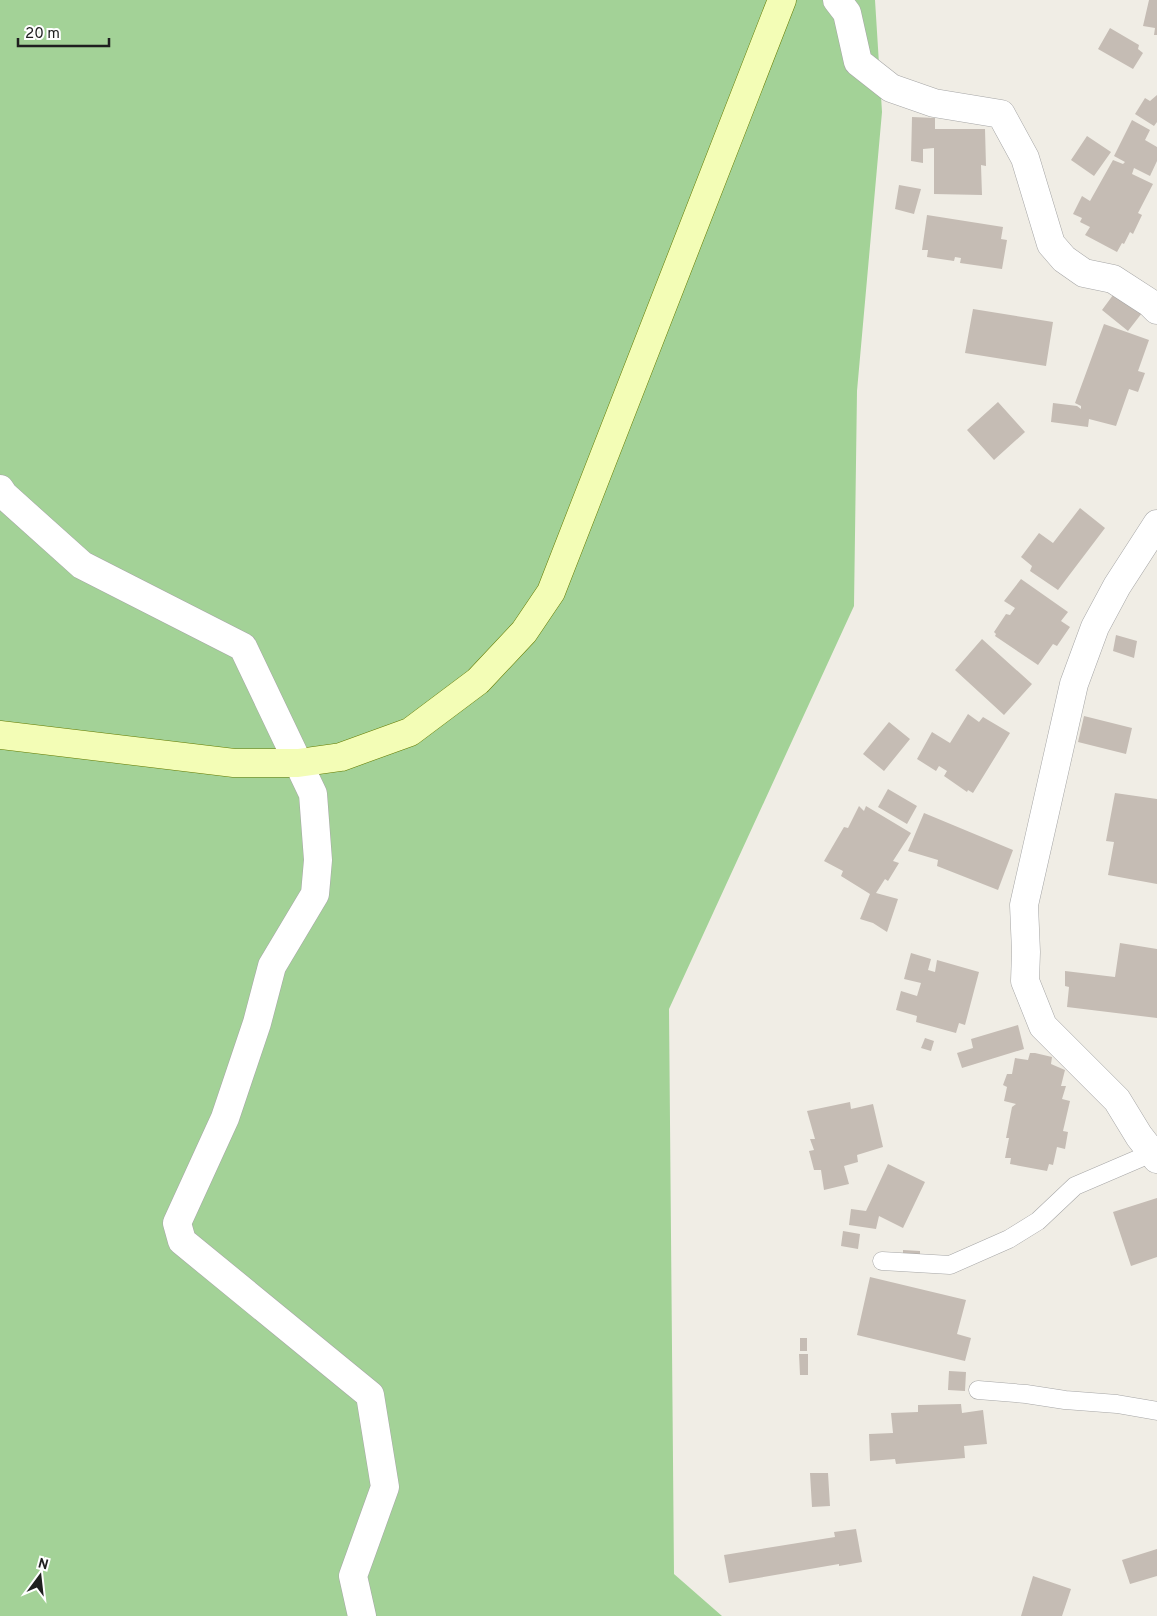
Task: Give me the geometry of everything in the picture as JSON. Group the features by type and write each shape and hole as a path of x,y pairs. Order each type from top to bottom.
{"street":[{"path":"0,735 234,763 298,763 341,757 410,732 478,681 524,632 551,592 782,0"},
{"path":"837,0 847,14 858,62 892,88 934,103 1001,114 1025,158 1051,244 1064,259 1084,273 1113,279 1150,303 1157,310"},
{"path":"0,489 82,565 243,647 313,794 318,860 315,894 272,966 257,1023 225,1118 177,1222 182,1241 370,1394 385,1487 353,1576 362,1616"},
{"path":"1155,1156 1139,1136 1117,1100 1043,1026 1025,981 1024,904 1077,676 1095,626 1117,586 1157,524"}],"lane":[{"path":"882,1261 950,1265 1009,1239 1038,1221 1075,1186 1155,1156"},
{"path":"978,1390 1117,1404 1157,1411"}],"green space":[{"path":"0,0 875,0 882,112 857,391 854,606 669,1009 674,1574 722,1616 0,1616"}],"building":[{"path":"1149,0 1157,0 1157,35 1154,35 1155,28 1143,26"},
{"path":"1110,28 1139,45 1138,49 1143,53 1133,69 1098,49"},
{"path":"1157,95 1157,122 1154,126 1135,114 1145,98 1150,101"},
{"path":"912,117 935,118 935,129 985,129 986,166 981,165 982,195 934,194 934,148 923,149 923,163 911,161"},
{"path":"1132,120 1150,130 1145,140 1157,147 1157,161 1150,176 1134,168 1132,174 1153,184 1138,213 1142,215 1133,234 1130,232 1124,244 1122,243 1117,252 1085,235 1090,227 1080,222 1082,218 1073,214 1082,196 1090,201 1113,160 1123,164 1125,162 1114,156"},
{"path":"1087,136 1111,152 1094,176 1071,160"},
{"path":"899,185 921,189 914,214 895,209"},
{"path":"927,215 1003,227 1001,239 1007,240 1002,269 960,263 961,258 955,257 954,261 927,257 928,250 922,250"},
{"path":"1116,291 1142,313 1128,331 1102,310"},
{"path":"973,309 1053,322 1046,366 965,353"},
{"path":"1104,324 1149,340 1138,371 1145,373 1138,392 1129,389 1116,426 1089,419 1088,427 1051,422 1053,403 1077,406 1081,409 1081,406 1075,403"},
{"path":"998,402 1025,432 994,460 967,430"},
{"path":"1080,508 1105,528 1058,590 1030,571 1032,566 1021,557 1039,533 1053,543"},
{"path":"1021,579 1068,612 1061,621 1070,627 1057,646 1053,644 1038,665 995,636 994,632 1006,614 1010,615 1015,608 1004,601"},
{"path":"1116,635 1137,641 1134,658 1113,651"},
{"path":"982,639 1032,684 1004,715 955,670"},
{"path":"968,714 979,722 983,717 1010,733 973,793 968,790 967,792 944,776 947,771 939,766 936,771 917,759 932,732 950,743"},
{"path":"1084,716 1132,728 1126,754 1078,742"},
{"path":"889,722 910,739 884,771 863,754"},
{"path":"888,789 917,806 907,824 878,807"},
{"path":"1115,793 1157,799 1157,884 1108,875 1114,842 1106,841"},
{"path":"859,806 864,811 866,806 911,833 893,861 899,863 888,881 885,879 876,893 898,899 887,932 873,923 860,919 870,894 841,876 843,871 824,861 844,827 848,828"},
{"path":"924,813 1013,850 998,890 937,866 938,860 908,851"},
{"path":"1120,943 1157,949 1157,1018 1067,1007 1069,987 1065,986 1065,971 1115,977"},
{"path":"911,953 931,959 928,970 935,972 937,960 979,972 965,1025 959,1023 956,1033 916,1022 917,1016 896,1010 901,991 917,996 921,983 904,979"},
{"path":"1018,1025 1024,1049 962,1068 957,1053 973,1048 971,1039"},
{"path":"925,1038 934,1041 931,1051 921,1048"},
{"path":"1030,1053 1052,1057 1051,1064 1065,1070 1061,1086 1066,1086 1062,1099 1070,1101 1063,1131 1068,1132 1065,1149 1057,1147 1053,1165 1049,1164 1047,1171 1010,1164 1011,1158 1005,1158 1009,1138 1006,1138 1012,1107 1016,1104 1004,1101 1007,1087 1003,1085 1007,1074 1012,1074 1015,1058 1028,1060"},
{"path":"850,1102 851,1109 873,1104 883,1147 857,1155 858,1162 844,1166 849,1184 824,1190 821,1170 814,1170 809,1151 814,1150 810,1139 815,1139 807,1111"},
{"path":"888,1164 925,1182 903,1228 879,1216 876,1229 849,1225 851,1209 866,1211"},
{"path":"1157,1198 1157,1257 1131,1266 1113,1212"},
{"path":"843,1231 860,1234 858,1249 841,1246"},
{"path":"903,1250 920,1251 920,1260 903,1259"},
{"path":"870,1277 966,1300 957,1334 971,1338 965,1361 857,1335"},
{"path":"800,1338 807,1338 807,1351 800,1351"},
{"path":"799,1354 808,1354 808,1375 800,1375"},
{"path":"949,1371 966,1372 965,1391 948,1390"},
{"path":"961,1404 962,1413 983,1410 987,1444 964,1446 965,1458 896,1464 895,1459 870,1461 869,1434 893,1433 891,1413 918,1412 918,1405"},
{"path":"810,1473 828,1473 830,1506 812,1507"},
{"path":"856,1529 862,1562 839,1566 839,1564 729,1583 724,1555 835,1537 834,1532"},
{"path":"1157,1549 1157,1576 1130,1584 1122,1560"},
{"path":"1033,1576 1071,1589 1062,1616 1021,1616"}]}
